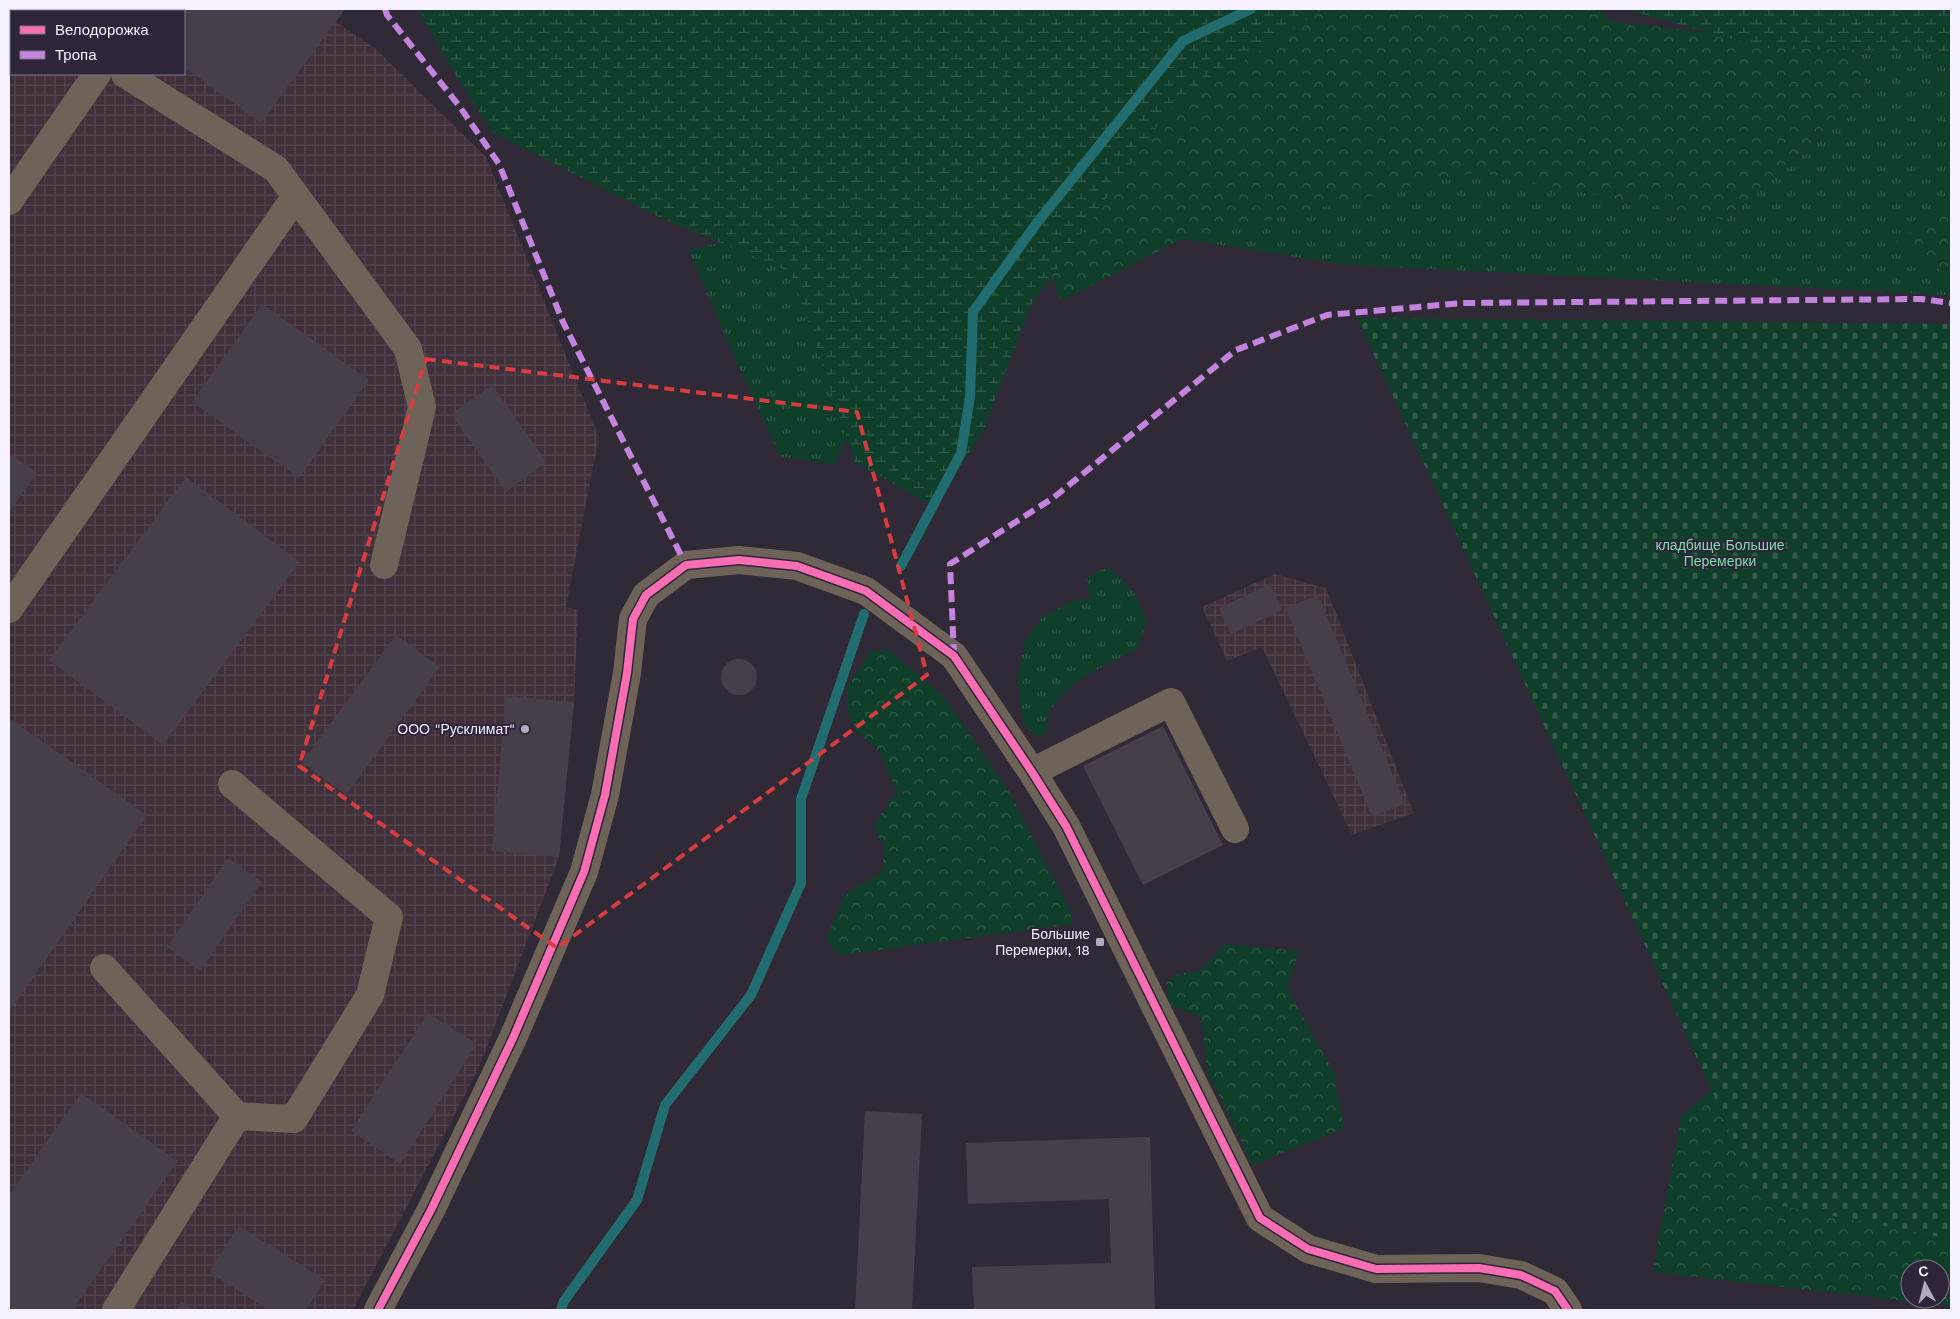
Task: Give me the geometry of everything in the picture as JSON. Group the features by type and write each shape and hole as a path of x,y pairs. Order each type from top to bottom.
{"street":[{"path":"9,201 96,75"},
{"path":"127,75 276,169 408,349 422,407 384,565"},
{"path":"9,609 296,196"},
{"path":"378,1310 431,1210 513,1038 584,872 604,795 627,673 633,619 646,595 686,564 739,560 797,566 866,591 954,656 1066,826 1260,1218 1308,1250 1376,1269 1479,1268 1521,1275 1555,1291 1568,1310"},
{"path":"1032,772 1171,702 1235,829"},
{"path":"104,968 237,1116 294,1119 370,995 389,917 232,784"},
{"path":"116,1310 237,1116"}],"highlighted area":[{"path":"426,359 857,412 927,675 557,948 299,766"}],"shaded area":[{"path":"9,9 345,9 336,22 376,49 486,157 599,437 566,607 578,610 574,702 559,857 479,1068 353,1310 9,1310"},
{"path":"1275,574 1326,588 1414,813 1352,835 1262,647 1227,661 1202,607"}],"green space":[{"path":"424,9 1323,9 1169,110 1031,305 983,432 933,506 855,462 791,272 659,217 492,132 452,69 420,13"},
{"path":"1302,9 1601,9 1609,21 1854,50 1867,92 1724,220 1478,172 1182,239 1061,301 1039,246 1137,119"},
{"path":"1624,9 1951,9 1951,52 1766,48"},
{"path":"1854,50 1951,52 1951,75 1947,76 1951,80 1951,206 1896,241 1951,277 1951,295 1348,265 1182,239 1478,172 1724,220 1867,92"},
{"path":"1951,206 1951,277 1896,241"},
{"path":"786,227 872,386 834,465 780,456 728,343 689,250"},
{"name":"кладбище Большие Перемерки","path":"1357,318 1951,324 1951,1239 1763,1202"},
{"path":"1109,567 1135,593 1147,621 1137,649 1099,668 1075,683 1056,702 1049,714 1046,733 1037,736 1026,727 1021,714 1018,678 1025,640 1043,616 1075,600 1090,599 1086,577"},
{"path":"872,650 888,650 944,697 1008,790 1069,908 1073,924 840,955 826,940 844,895 882,872 884,847 873,826 897,792 880,752 857,732 847,710 848,685"},
{"path":"1225,944 1299,951 1287,988 1334,1073 1344,1128 1253,1165 1207,1071 1201,1017 1169,1005 1167,982 1178,974 1199,971"},
{"path":"1951,1036 1951,1306 1950,1259 1900,1259 1900,1300 1653,1272 1681,1116 1746,1062"}],"building":[{"path":"104,9 345,9 261,123 185,68 185,10"},
{"path":"262,304 369,380 299,478 192,402"},
{"path":"492,385 547,462 506,492 451,414"},
{"path":"9,453 37,473 9,512"},
{"path":"186,477 300,562 163,745 49,660"},
{"path":"1270,584 1282,610 1231,634 1219,608"},
{"path":"1318,595 1405,804 1372,817 1286,608"},
{"path":"396,635 440,667 346,795 302,762"},
{"path":"739,659 752,664 757,677 752,690 739,695 726,690 721,677 726,664"},
{"path":"506,696 574,702 559,857 492,851"},
{"path":"9,718 147,815 9,1012"},
{"path":"1163,726 1223,845 1143,885 1083,766"},
{"path":"228,858 262,882 200,971 167,947"},
{"path":"428,1013 477,1044 400,1164 351,1131"},
{"path":"81,1093 178,1161 72,1310 9,1310 9,1195"},
{"path":"865,1111 922,1114 912,1310 855,1310"},
{"path":"1150,1137 1155,1310 974,1310 972,1267 1111,1263 1109,1199 968,1204 966,1143"},
{"path":"239,1226 325,1280 306,1310 269,1310 209,1272"},
{"path":"181,1302 194,1310 176,1310"}],"waterway":[{"path":"901,566 961,453 970,397 973,312 1036,224 1183,41 1251,9"},
{"path":"561,1310 564,1301 637,1200 665,1105 751,995 801,883 801,799 864,614"}],"marked path":[{"path":"385,9 387,15 460,107 499,164 563,322 686,565"},
{"path":"954,656 950,564 1053,498 1236,350 1327,315 1463,303 1921,299 1951,303"}],"cycle path":[{"path":"378,1310 431,1210 513,1038 584,872 605,795 627,673 633,619 646,595 686,565 739,560 797,566 866,591 954,656 1066,826 1260,1218 1308,1249 1376,1269 1479,1268 1521,1275 1555,1291 1568,1310"}],"place":[{"name":"ООО \"Русклимат\"","path":"525,729"},
{"name":"Большие Перемерки, 18","path":"1100,942"}]}
